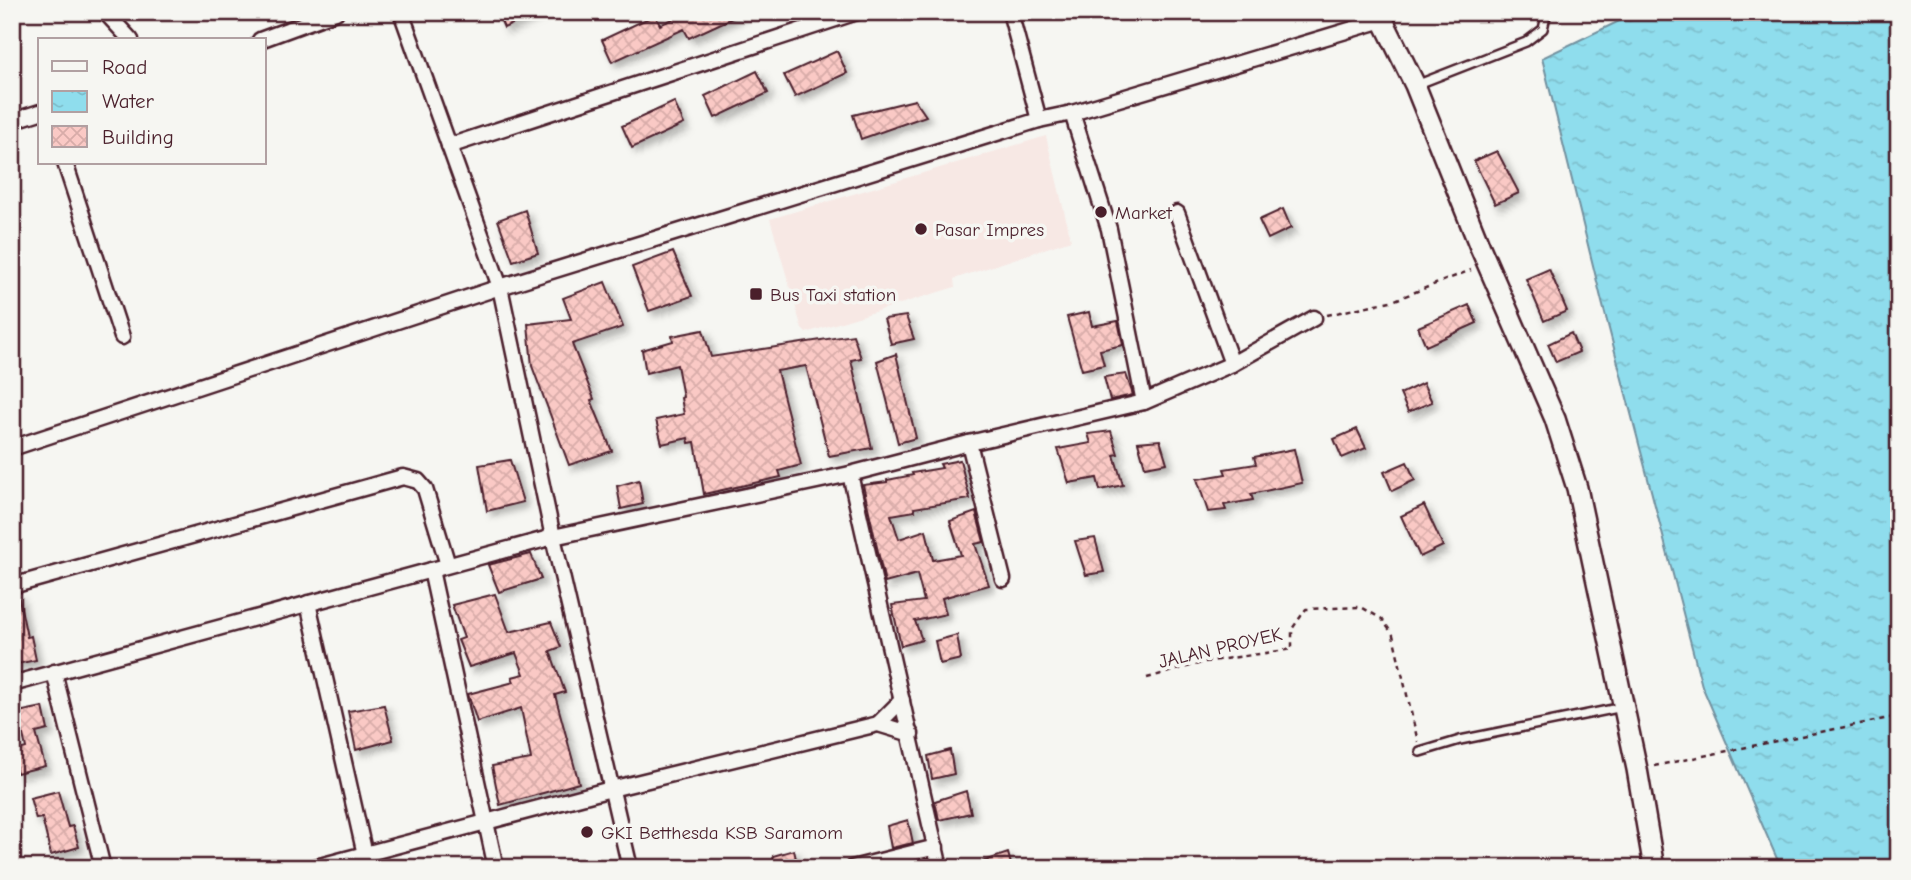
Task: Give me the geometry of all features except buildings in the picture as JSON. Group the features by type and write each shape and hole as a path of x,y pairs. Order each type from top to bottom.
{"main road":[{"path":"1381,16 1415,85 1487,264 1555,419 1577,488 1637,769 1654,868"}],"street":[{"path":"105,12 129,38"},
{"path":"265,38 336,12"},
{"path":"401,12 500,287 553,537 630,868"},
{"path":"449,146 857,12"},
{"path":"1010,12 1039,120"},
{"path":"12,448 500,287 1381,16"},
{"path":"12,121 38,113"},
{"path":"1072,113 1109,229 1144,402"},
{"path":"65,164 122,337"},
{"path":"1177,213 1232,364"},
{"path":"12,684 553,537 850,474 1144,402 1232,364 1314,318"},
{"path":"969,443 1003,579"},
{"path":"850,474 940,868"},
{"path":"12,586 403,477 418,481 425,489 448,565"},
{"path":"431,570 496,868"},
{"path":"308,603 367,861"},
{"path":"54,672 103,868"},
{"path":"878,724 902,700"},
{"path":"312,868 367,861 485,821 878,724 911,734"},
{"path":"852,868 936,847"}],"lane":[{"path":"1415,85 1526,41 1543,30 1548,12"},
{"path":"1420,752 1460,740 1624,707"}],"path":[{"path":"1314,318 1395,300 1487,264"},
{"name":"JALAN PROYEK","path":"1147,678 1205,662 1292,649 1292,629 1306,608 1361,607 1382,619 1393,635 1420,752"},
{"path":"1637,769 1899,716"}],"shaded area":[{"name":"Pasar Impres","path":"1046,136 1071,240 954,279 955,287 806,333 802,329 770,219"}],"water":[{"path":"1638,12 1899,12 1899,868 1781,868 1702,686 1542,58"}],"place":[{"name":"Market","path":"1101,212"},
{"name":"Pasar Impres","path":"921,229"},
{"name":"Bus Taxi station","path":"756,294"},
{"name":"GKI Betthesda KSB Saramom","path":"587,832"}]}
